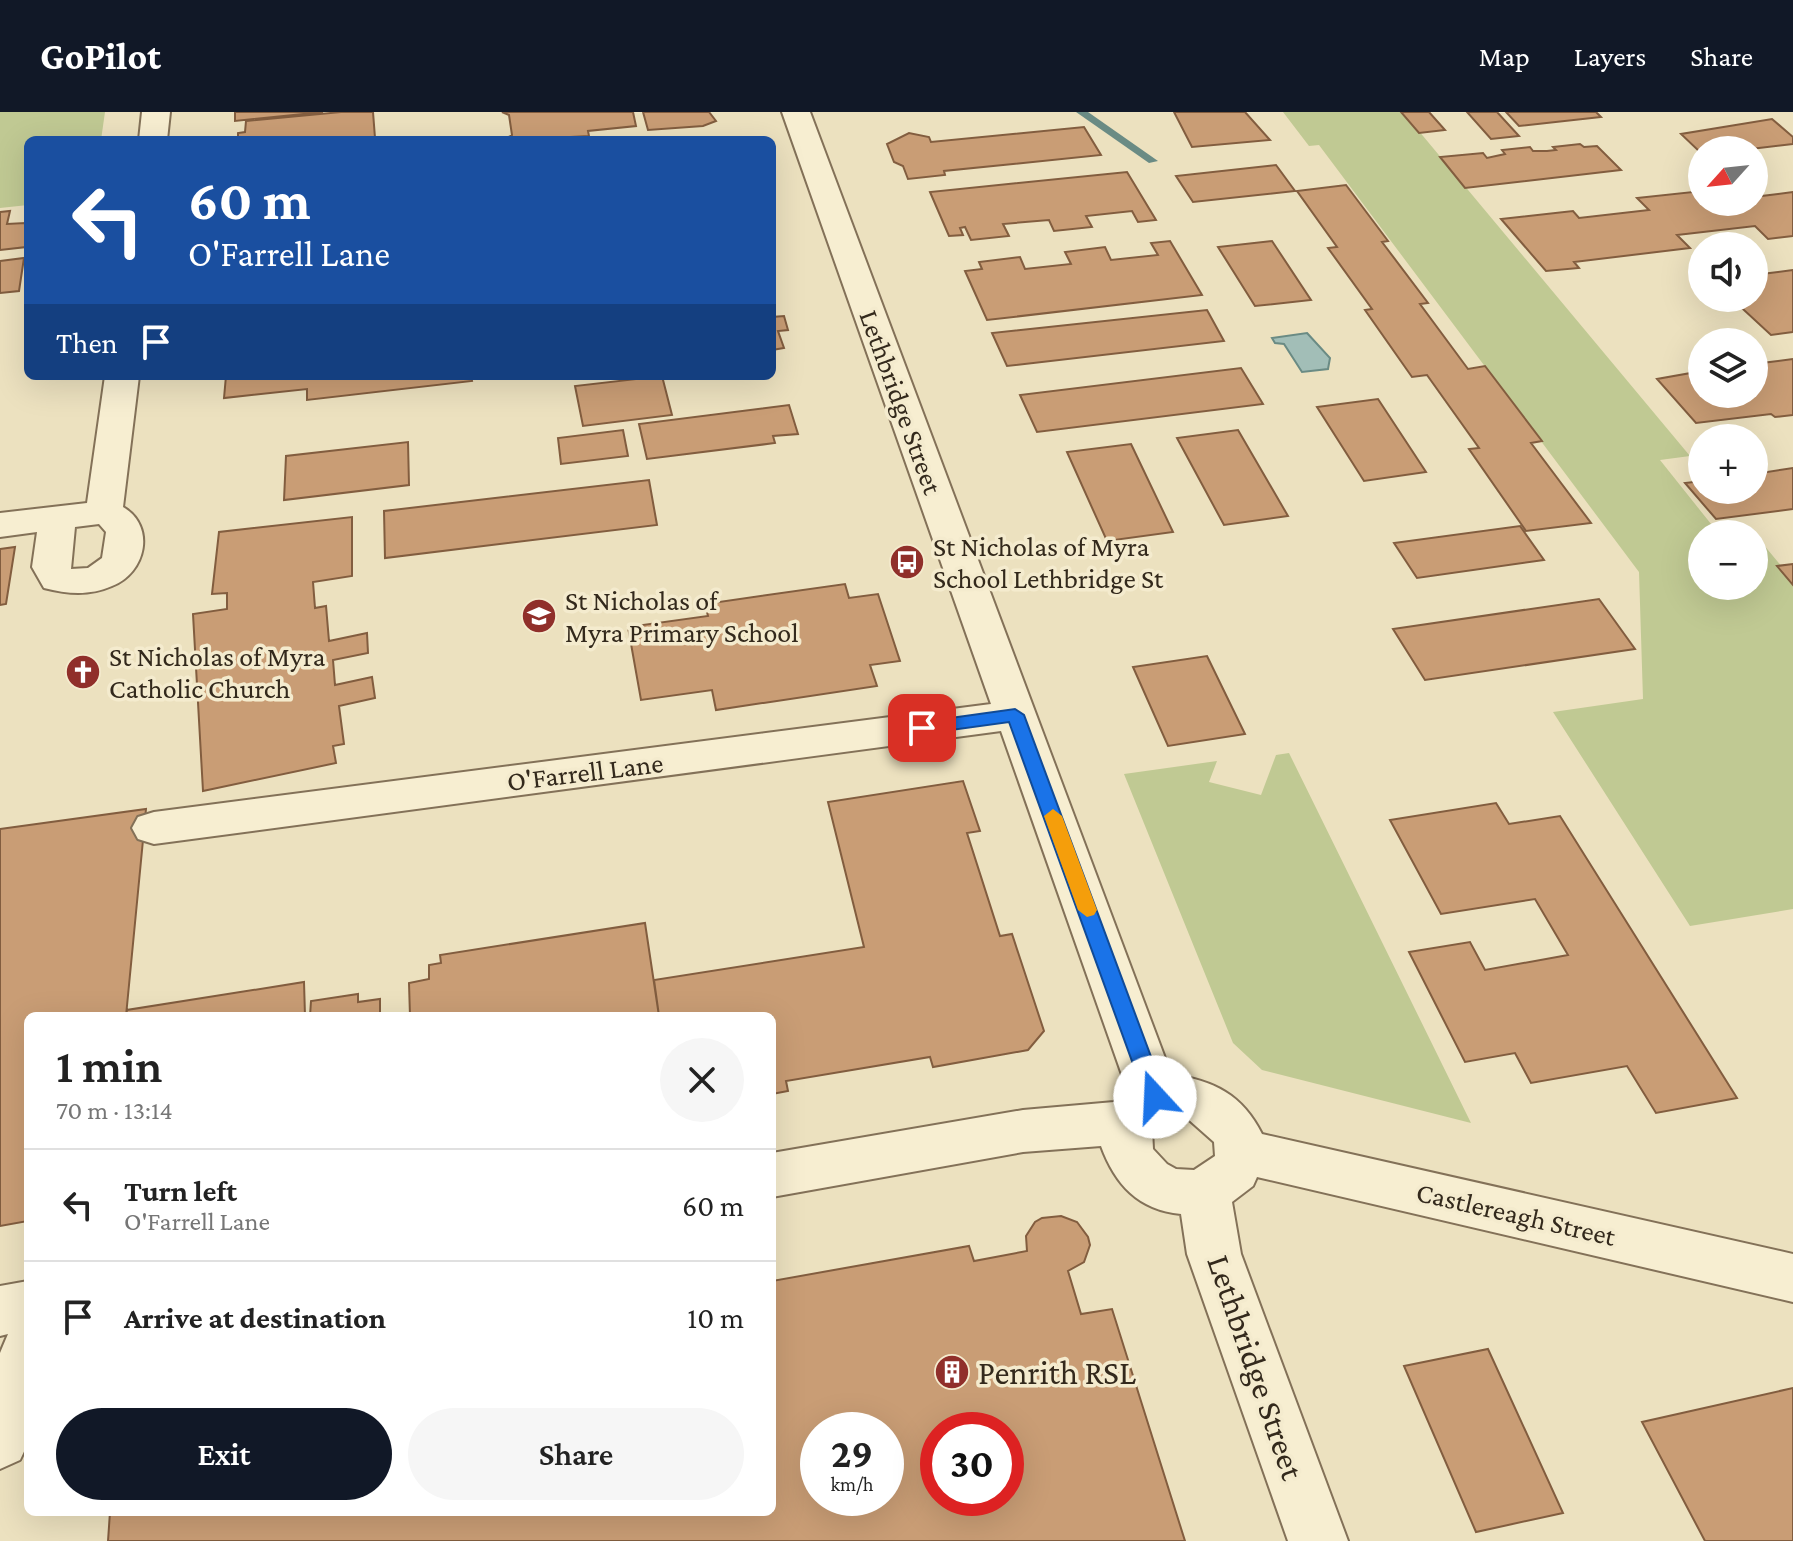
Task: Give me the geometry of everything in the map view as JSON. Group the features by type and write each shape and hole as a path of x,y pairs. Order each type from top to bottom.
{"street":[{"path":"153,136 156,112"},
{"name":"Lethbridge Street","path":"796,112 1015,715 1141,1110"},
{"path":"104,512 121,380"},
{"path":"0,525 104,512 117,517 124,524 124,559 109,573 84,582 70,582 53,575 51,567 58,518"},
{"name":"O'Farrell Lane","path":"154,828 1015,715"},
{"path":"776,1174 1141,1110 1184,1095 1213,1106 1233,1126 1240,1151 1233,1172 1215,1187 1204,1191 1170,1190 1153,1184 1130,1161 1125,1147 1123,1134 1141,1110"},
{"name":"Castlereagh Street","path":"1240,1151 1793,1278"},
{"name":"Lethbridge Street","path":"1204,1191 1214,1254 1318,1541"},
{"path":"0,1311 24,1307"},
{"path":"0,1441 24,1365"}],"green space":[{"path":"0,112 105,112 102,136 24,136 24,205 0,208"},
{"path":"1283,112 1403,112 1688,454 1688,456 1660,460 1688,495 1688,504 1695,504 1708,520 1688,520 1688,600 1768,600 1768,550 1793,580 1793,909 1690,926 1553,712 1643,699 1639,572 1319,145 1309,146"},
{"path":"1289,753 1471,1123 1262,1070 1233,1043 1124,774 1217,761 1209,782 1261,795 1276,755"}],"water":[{"path":"1307,333 1330,358 1328,369 1302,372 1284,344 1275,343 1272,338"}],"building":[{"path":"235,112 323,112 235,121"},
{"path":"373,112 375,136 238,136 238,133 245,132 246,121"},
{"path":"502,112 633,112 636,126 588,131 589,136 510,136 509,115"},
{"path":"643,112 709,112 716,121 703,126 648,130"},
{"path":"1174,112 1245,112 1270,140 1192,147"},
{"path":"1401,112 1429,112 1445,130 1419,133"},
{"path":"1467,112 1497,112 1519,136 1491,139"},
{"path":"1506,112 1596,112 1601,117 1519,126"},
{"path":"1772,119 1793,137 1793,144 1768,147 1768,136 1688,136 1688,141 1681,134"},
{"path":"1084,127 1101,155 944,171 945,175 908,179 903,166 894,162 887,144 909,133 929,137 931,142"},
{"path":"1580,144 1584,147 1597,146 1621,170 1465,188 1440,157 1483,153 1487,158 1505,154 1502,150 1530,147 1533,151 1547,151 1556,150 1553,147"},
{"path":"1276,165 1295,191 1193,202 1176,176"},
{"path":"1127,172 1156,220 1138,222 1132,211 1086,216 1092,227 1054,231 1049,220 1003,224 1009,236 971,240 965,227 960,228 963,235 949,236 930,192"},
{"path":"1346,185 1388,241 1382,242 1428,303 1420,304 1468,369 1485,366 1542,441 1531,443 1591,523 1526,531 1469,449 1479,448 1427,375 1412,377 1365,310 1372,309 1328,248 1337,247 1297,191"},
{"path":"1793,192 1793,236 1768,239 1768,232 1761,232 1755,226 1688,232 1677,235 1688,248 1574,262 1579,268 1546,271 1501,219 1573,211 1579,218 1649,210 1637,198 1688,193 1688,216 1768,216 1768,195"},
{"path":"10,211 7,224 24,223 24,247 0,250 0,212"},
{"path":"1170,241 1202,295 987,320 965,271 982,269 979,262 1020,257 1025,269 1071,264 1065,252 1105,247 1111,260 1158,255 1151,243"},
{"path":"1272,241 1311,300 1255,306 1218,247"},
{"path":"24,258 19,291 0,293 0,261"},
{"path":"1793,270 1793,332 1771,335 1768,328 1763,328 1746,312 1768,312 1768,273"},
{"path":"1207,310 1224,341 1007,366 992,333"},
{"path":"784,316 788,330 778,331 784,348 776,349 776,317"},
{"path":"1793,359 1793,415 1775,417 1771,414 1696,423 1657,379 1688,373 1688,408 1768,408 1768,362"},
{"path":"1241,368 1263,404 1037,432 1020,395"},
{"path":"226,380 472,381 307,400 307,389 224,398"},
{"path":"627,380 663,380 672,415 583,426 575,386"},
{"path":"1378,399 1426,472 1364,481 1317,407"},
{"path":"789,405 798,434 773,436 775,443 647,459 639,424"},
{"path":"623,430 628,456 561,464 558,438"},
{"path":"1238,430 1288,516 1224,525 1177,438"},
{"path":"408,442 409,485 284,500 286,456"},
{"path":"1131,444 1173,532 1107,541 1067,452"},
{"path":"1793,468 1793,509 1716,519 1703,504 1768,504 1768,472"},
{"path":"649,480 657,525 385,558 384,511"},
{"path":"352,517 352,576 313,582 315,608 326,606 329,641 367,633 368,653 333,660 335,685 372,677 375,698 339,706 344,744 333,746 336,763 203,791 193,614 227,609 227,593 212,594 219,532"},
{"path":"1520,526 1544,560 1417,578 1394,543"},
{"path":"15,547 6,604 0,605 0,549"},
{"path":"1793,564 1793,585 1777,566"},
{"path":"845,584 849,598 878,594 900,661 870,665 877,686 716,710 712,690 641,700 628,627 708,616 705,604"},
{"path":"1599,599 1635,649 1425,680 1393,629"},
{"path":"1207,656 1245,734 1168,746 1133,667"},
{"path":"963,781 980,831 967,833 1000,936 1012,934 1044,1031 1028,1050 933,1067 930,1057 786,1081 788,1091 776,1093 776,1012 658,1012 654,980 864,947 828,802"},
{"path":"1496,803 1509,824 1560,816 1737,1098 1656,1113 1627,1066 1531,1083 1515,1053 1465,1062 1409,952 1470,942 1485,970 1568,955 1535,899 1441,914 1390,820"},
{"path":"146,809 126,1012 24,1012 24,1222 0,1226 0,829"},
{"path":"645,923 658,1012 410,1012 409,983 429,979 429,965 441,963 440,955"},
{"path":"304,982 305,1012 127,1010"},
{"path":"358,994 358,1002 380,999 380,1012 310,1012 311,1001"},
{"name":"Penrith RSL","path":"1061,1216 1077,1222 1088,1237 1090,1245 1084,1262 1068,1271 1081,1314 1112,1309 1185,1541 108,1541 110,1516 776,1516 776,1280 969,1246 974,1261 1027,1251 1026,1236 1035,1222 1042,1218"},
{"path":"1488,1349 1563,1513 1476,1532 1404,1366"},
{"path":"1793,1388 1793,1541 1705,1541 1642,1422"}],"waterway":[{"path":"1081,112 1153,161"}],"slow traffic":[{"path":"1053,816 1087,910"}],"place":[{"name":"St Nicholas of Myra School Lethbridge St","path":"907,562"},
{"name":"St Nicholas of Myra Primary School","path":"539,616"},
{"name":"St Nicholas of Myra Catholic Church","path":"83,672"},
{"name":"Penrith RSL","path":"952,1372"}],"route":[{"path":"922,728 1015,715 1155,1097"}]}
